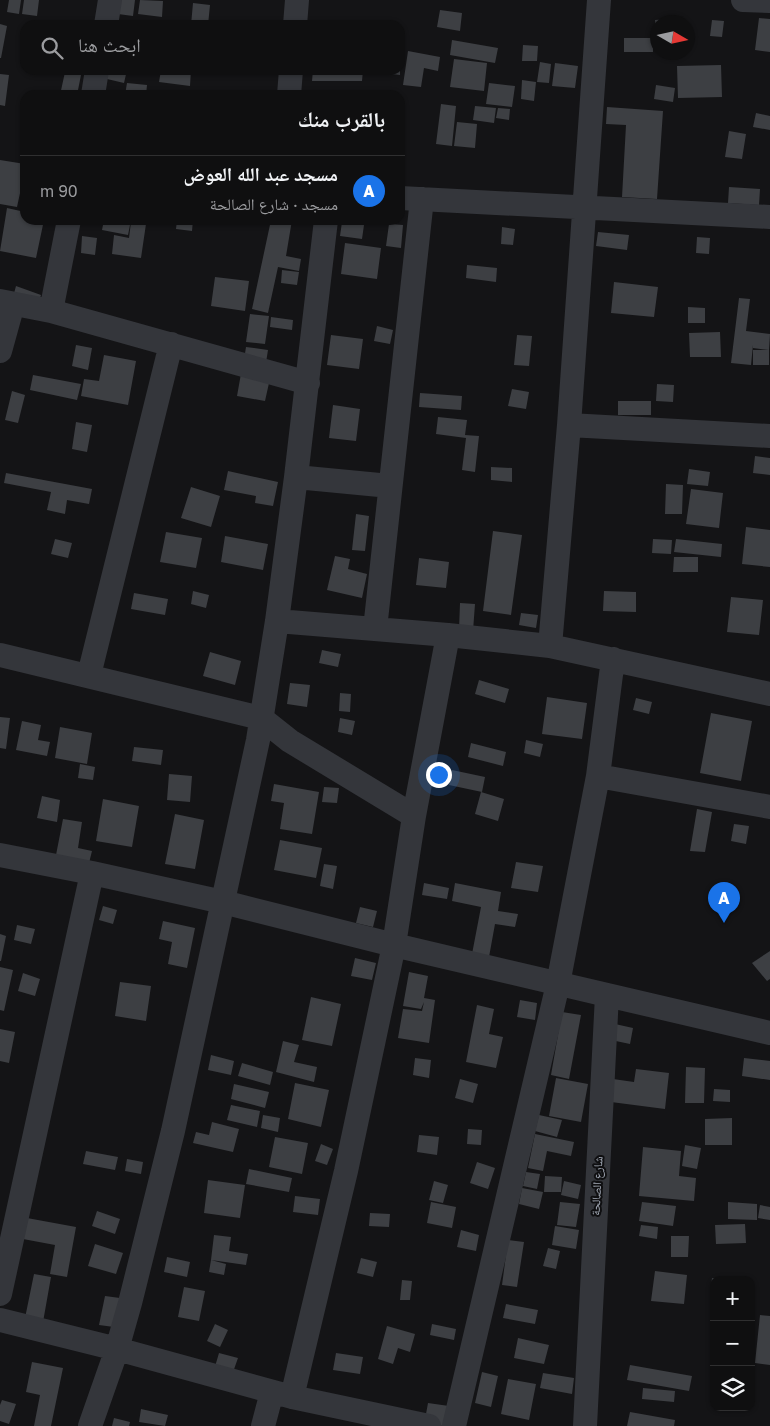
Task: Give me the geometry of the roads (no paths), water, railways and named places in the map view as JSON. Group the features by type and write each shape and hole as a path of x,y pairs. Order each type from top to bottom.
{"street":[{"path":"107,20 110,0"},
{"path":"295,20 297,0"},
{"path":"550,646 569,425 599,0"},
{"path":"743,0 770,1"},
{"path":"94,90 96,75"},
{"path":"289,90 291,75"},
{"path":"375,628 390,486 411,199 770,217"},
{"path":"51,311 68,225"},
{"path":"90,1426 117,1349 130,1303 170,1141 251,777 277,621 308,383 325,225"},
{"path":"0,351 7,303 51,311 308,383"},
{"path":"89,675 171,344"},
{"path":"569,425 770,436"},
{"path":"296,477 390,486"},
{"path":"277,621 375,628 550,646 770,694"},
{"path":"263,1426 282,1395 343,1180 394,945 414,816 448,635"},
{"path":"0,655 261,718 290,741 414,816"},
{"path":"454,1426 558,984 598,776 613,659"},
{"path":"598,776 770,807"},
{"path":"0,855 223,902 394,945 770,1033"},
{"path":"0,1294 92,873"},
{"name":"شارع الصالحة","path":"586,1426 606,995"},
{"path":"0,1320 117,1349 282,1395 429,1426"}],"place":[{"name":"مسجد عبد الله العوض","path":"724,923"}]}
